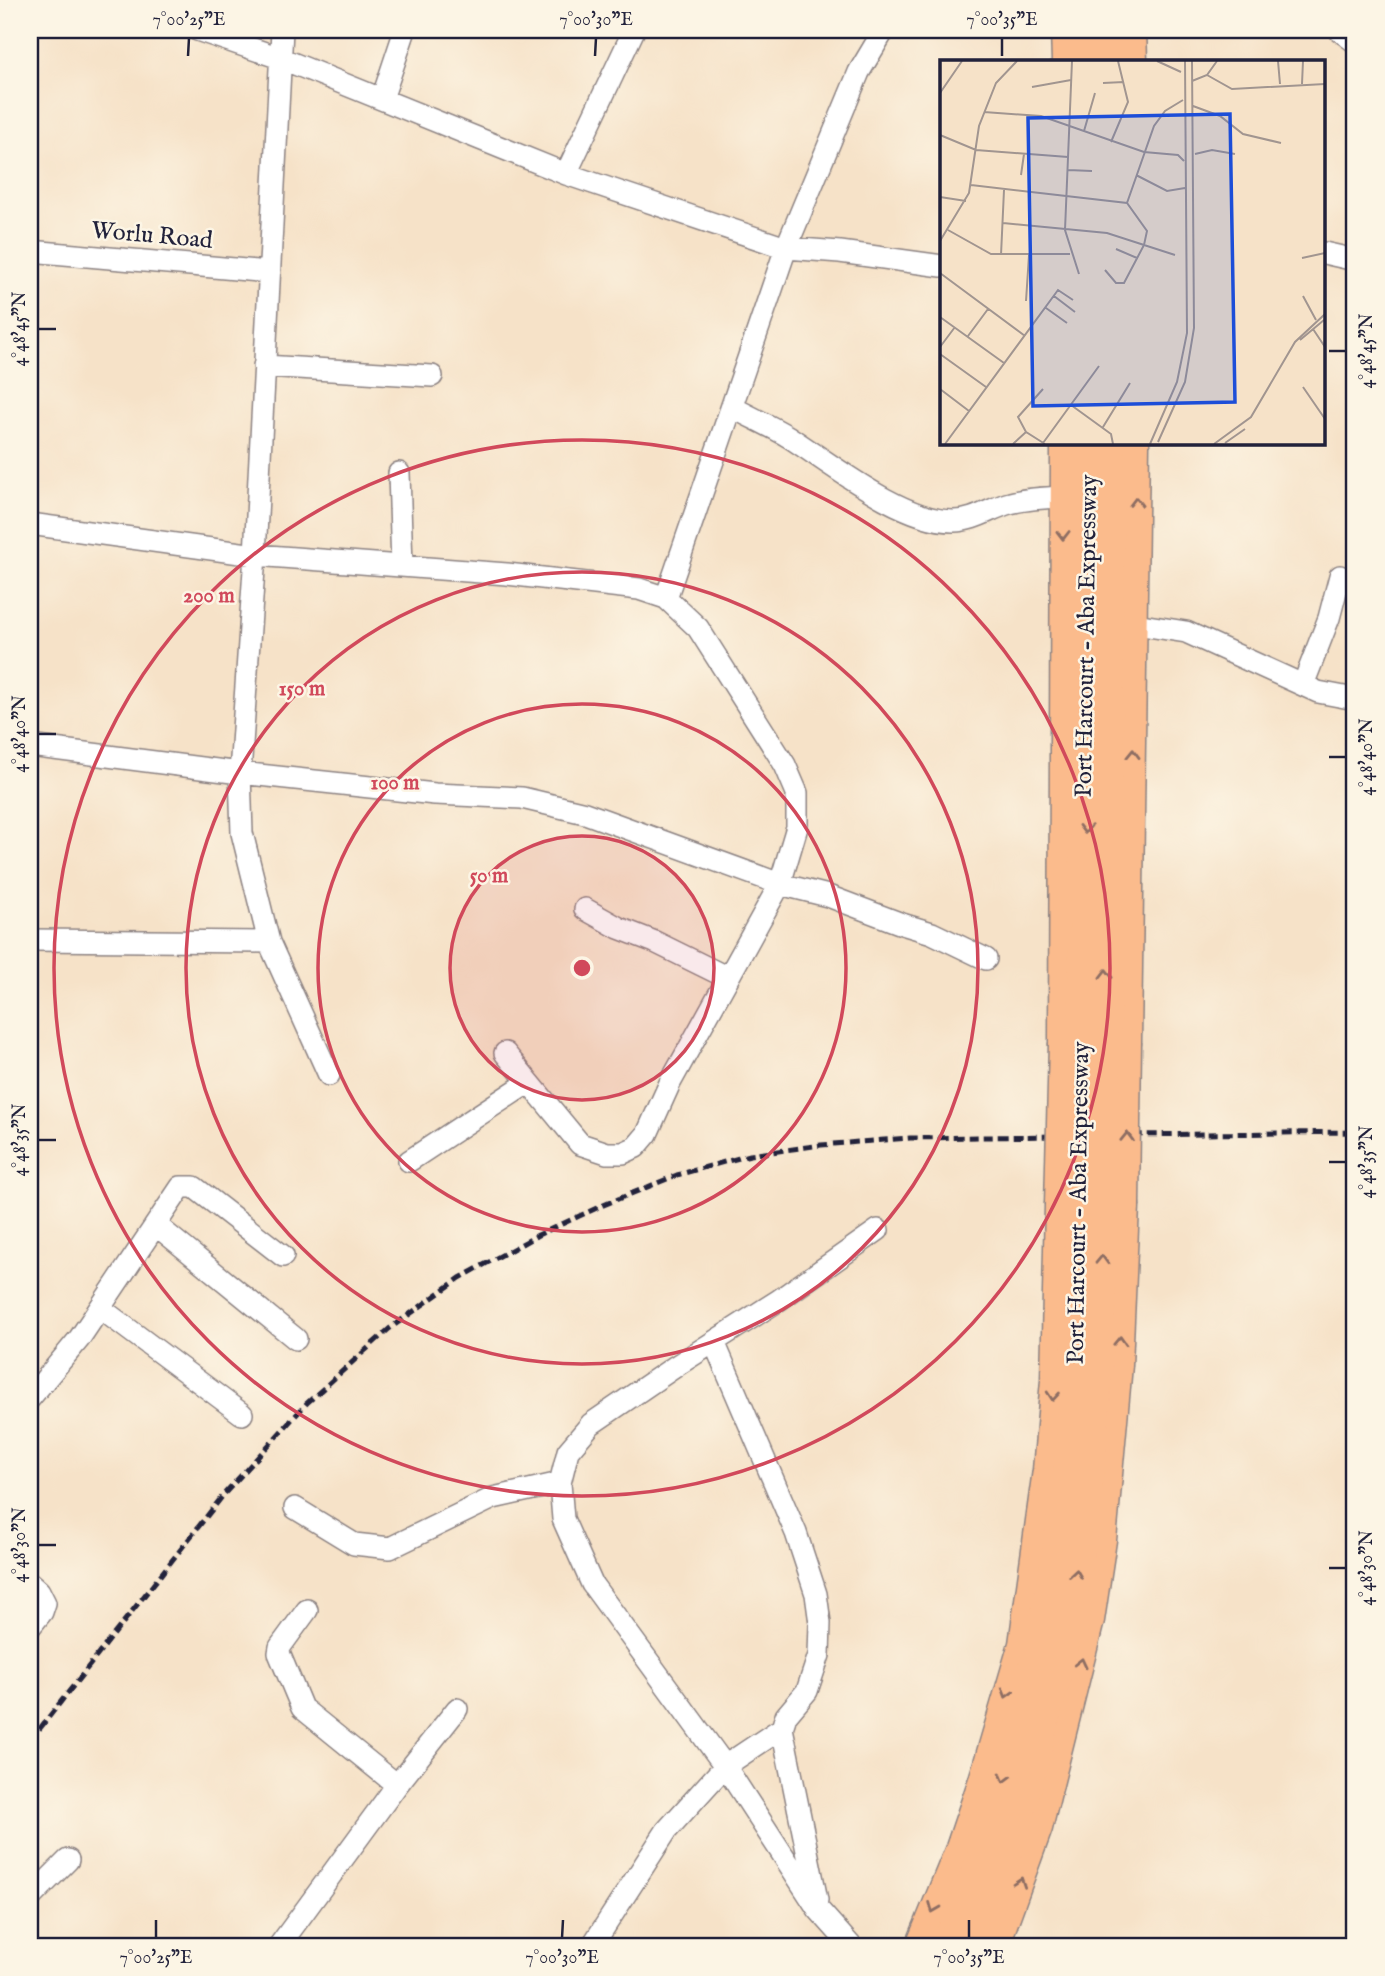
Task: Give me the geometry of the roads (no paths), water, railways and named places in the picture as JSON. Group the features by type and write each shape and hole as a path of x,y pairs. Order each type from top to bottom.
{"highway":[{"path":"1089,30 1089,60"},
{"path":"1110,30 1111,60"},
{"name":"Port Harcourt - Aba Expressway","path":"1089,444 1095,1043"},
{"name":"Port Harcourt - Aba Expressway","path":"974,1946 1020,1813 1060,1656 1075,1586 1087,1500 1100,1335 1092,1205 1110,444"},
{"name":"Port Harcourt - Aba Expressway","path":"946,1946 990,1833 1027,1694 1054,1568 1071,1427 1079,1293 1092,1205"}],"main road":[{"path":"1064,30 1065,60"},
{"path":"1133,30 1134,60"},
{"path":"1064,444 1063,497 1095,1043"},
{"path":"996,1946 1039,1828 1091,1620 1104,1527 1119,1365 1092,1205 1095,1043 1135,624 1136,444"},
{"path":"919,1946 966,1825 1022,1644 1044,1483 1054,1380 1092,1205"}],"street":[{"path":"197,30 281,58 566,174 786,248 840,252 940,266"},
{"path":"282,30 255,555 240,773 242,833 269,942 329,1075"},
{"path":"382,99 405,30"},
{"path":"566,174 634,30"},
{"path":"666,598 786,248 859,72 884,30"},
{"path":"1339,30 1355,42"},
{"name":"Worlu Road","path":"30,251 269,272"},
{"path":"1326,253 1355,260"},
{"path":"264,366 432,376"},
{"path":"732,407 787,436 845,477 922,515 941,521 976,517 1023,499 1063,497"},
{"path":"400,473 402,566"},
{"path":"30,524 255,555 507,573 639,589 666,598 698,628 785,765 797,793 797,827 779,884 670,1083 647,1134 635,1147 623,1153 607,1153 580,1144 505,1053"},
{"path":"1303,685 1329,618 1340,576"},
{"path":"1135,624 1186,632 1318,692 1355,699"},
{"path":"30,746 435,794 522,798 585,813 779,884 828,896 932,933 986,959"},
{"path":"586,909 619,928 655,942 728,978"},
{"path":"30,940 269,942"},
{"path":"410,1161 529,1082"},
{"path":"30,1398 79,1339 181,1187 194,1186 283,1255"},
{"path":"156,1225 296,1339"},
{"path":"852,1946 818,1909 725,1766 592,1584 564,1518 560,1483 568,1451 592,1424 779,1300 878,1230"},
{"path":"100,1307 242,1414"},
{"path":"713,1342 796,1533 816,1594 820,1623 819,1655 807,1691 786,1716 782,1728 818,1909"},
{"path":"295,1508 354,1544 390,1548 493,1498 560,1483"},
{"path":"30,1583 39,1591 45,1603 42,1612 30,1627"},
{"path":"307,1610 280,1647 279,1653 299,1703 397,1785"},
{"path":"279,1946 397,1785 457,1709"},
{"path":"592,1946 667,1830 725,1766 782,1728"},
{"path":"30,1898 68,1860"}],"railway":[{"path":"30,1741 225,1493 307,1403 389,1329 460,1278 538,1235 601,1206 677,1175 750,1155 821,1145 910,1138 1355,1132"}]}
